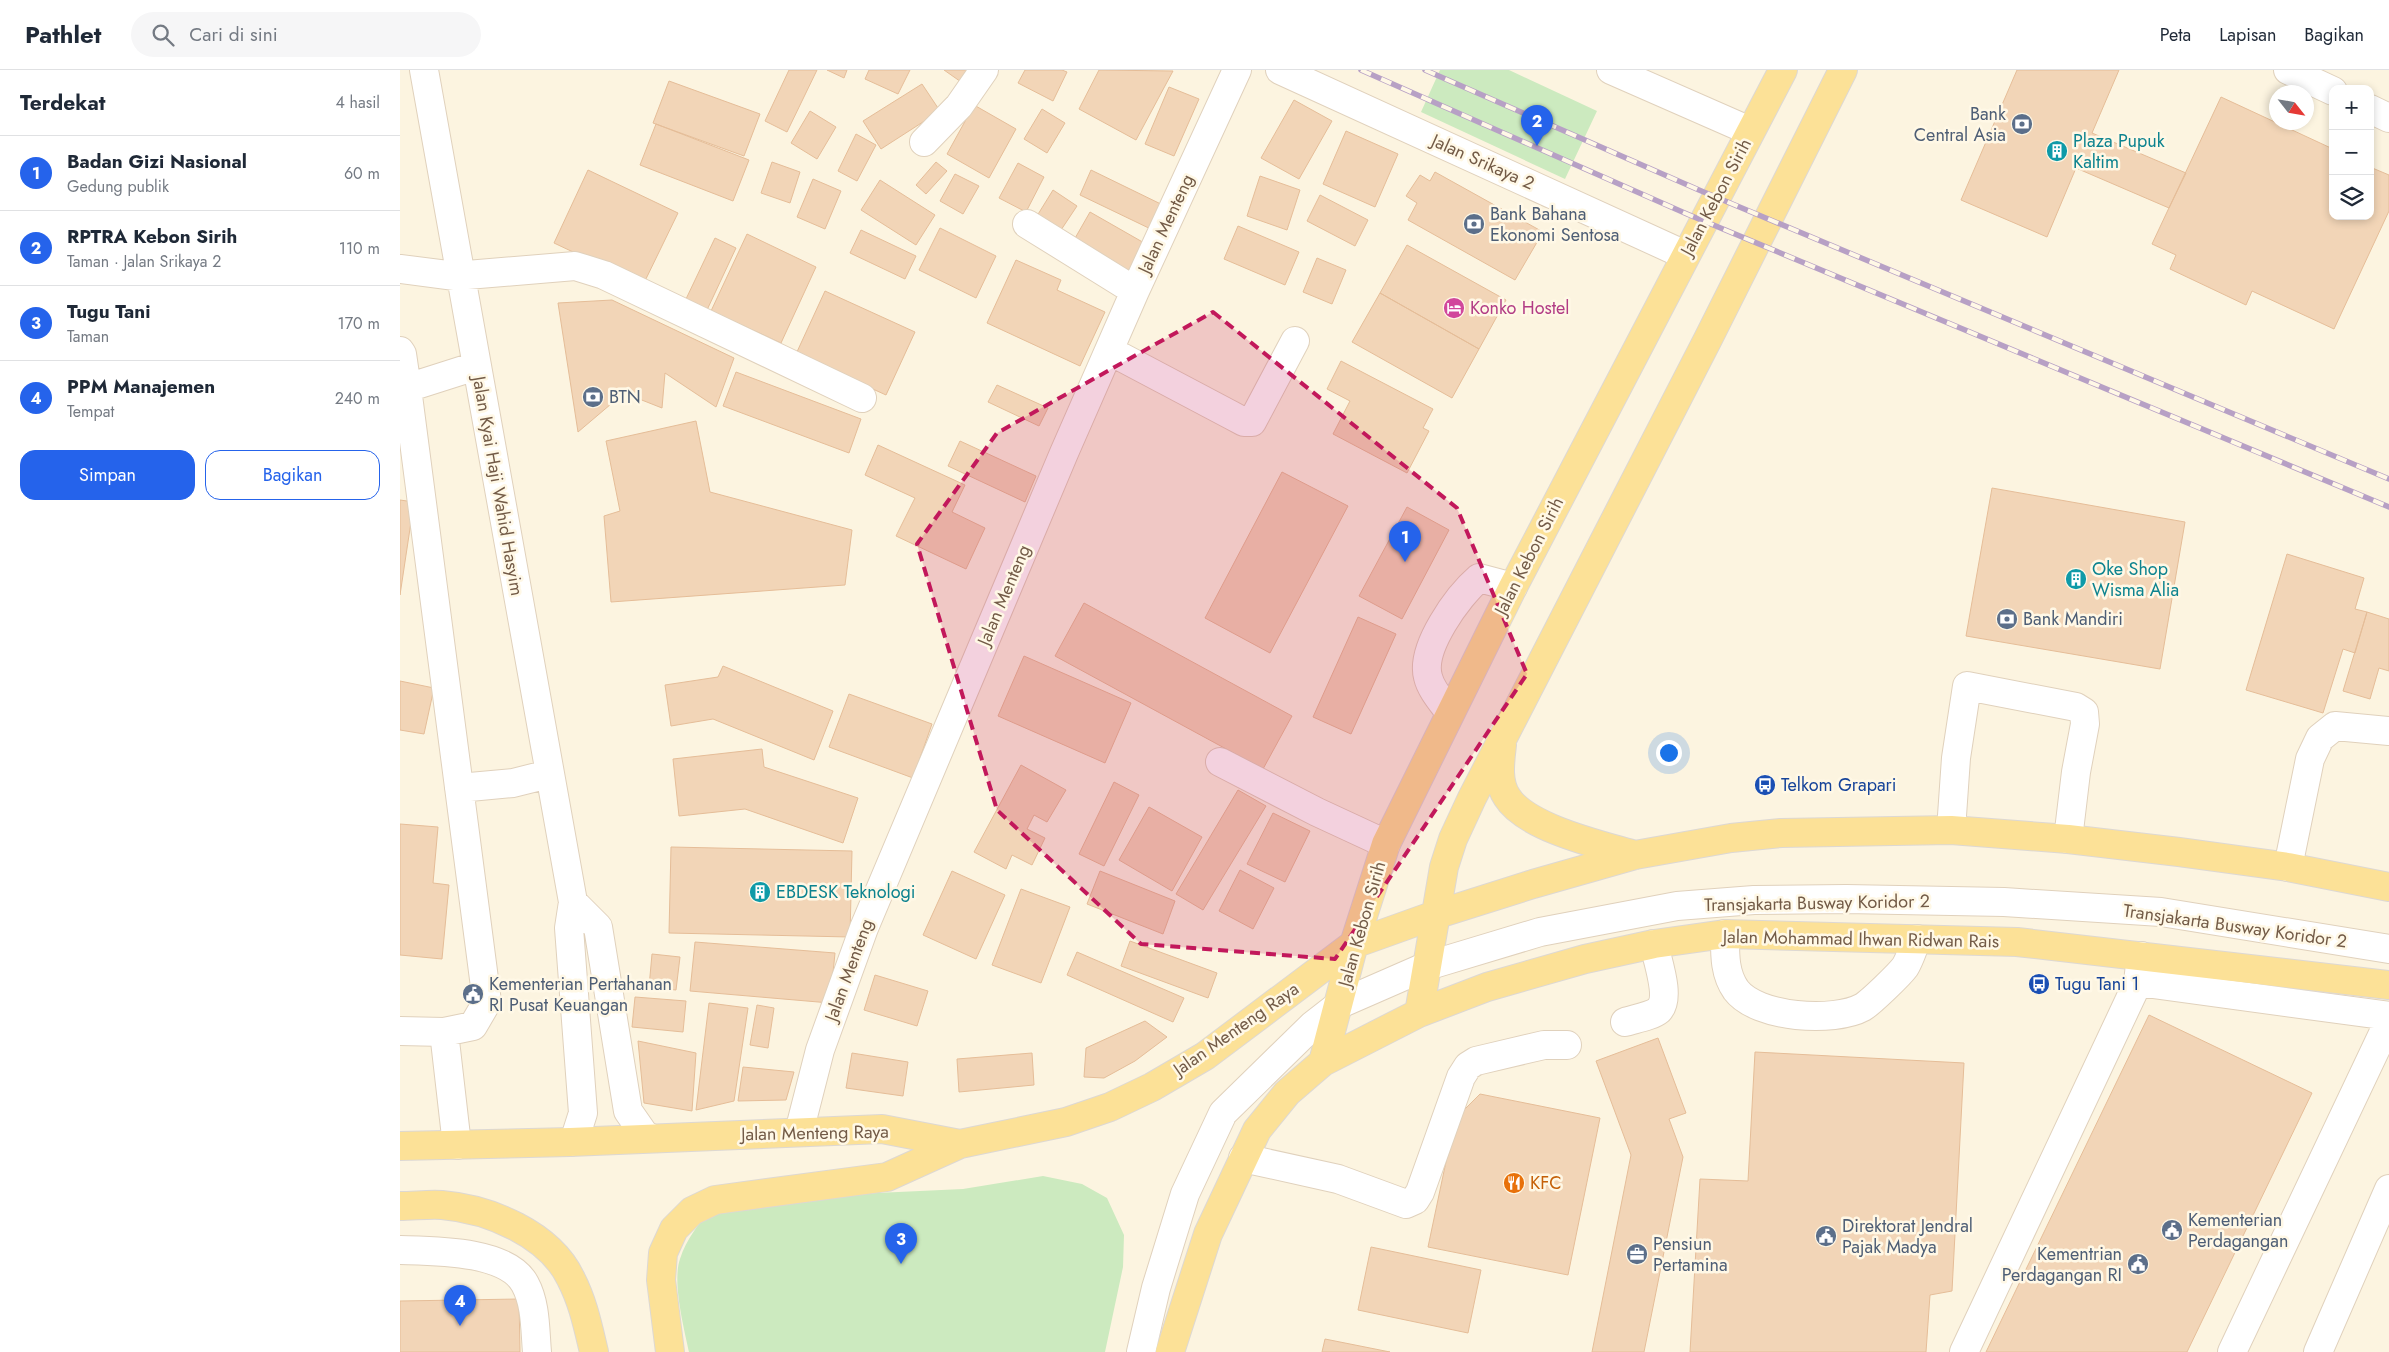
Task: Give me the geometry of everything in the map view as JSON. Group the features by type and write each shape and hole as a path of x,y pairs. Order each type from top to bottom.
{"main road":[{"name":"Jalan Kebon Sirih","path":"1323,1062 1340,1004 1354,944 1386,844 1513,587 1685,255 1784,70"},
{"path":"1419,1013 1444,867 1453,839 1502,739 1708,339 1843,70"},
{"path":"1502,739 1500,772 1507,797 1526,816 1572,836 1635,855"},
{"path":"1354,944 1435,915 1533,884 1635,855 1731,838 1781,833 1952,830 2068,839 2288,867 2389,888"},
{"name":"Jalan Mohammad Ihwan Ridwan Rais","path":"1170,1352 1208,1234 1257,1130 1287,1093 1323,1062 1419,1013 1505,982 1580,960 1654,944 1726,934 2017,942 2139,969 2389,985"},
{"name":"Jalan Menteng Raya","path":"400,1146 570,1142 649,1137 882,1129 960,1144 1066,1122 1110,1107 1152,1087 1205,1056 1354,944"},
{"path":"670,1352 661,1280 663,1253 674,1229 692,1211 715,1200 887,1178 960,1144"},
{"path":"400,1206 443,1205 498,1218 530,1234 552,1253 570,1277 585,1312 594,1352"}],"street":[{"name":"Jalan Kyai Haji Wahid Hasyim","path":"424,70 573,902 569,928 584,1113 576,1135 570,1142"},
{"path":"924,142 959,106 984,70"},
{"name":"Jalan Menteng","path":"799,1132 820,1050 864,928 1064,453 1135,290 1237,70"},
{"name":"Jalan Srikaya 2","path":"1280,70 1685,255"},
{"path":"1611,70 1750,131"},
{"path":"2288,70 2329,89"},
{"path":"2374,111 2389,118"},
{"path":"1027,224 1135,290"},
{"path":"400,269 460,276 574,266 604,275 862,398"},
{"path":"1110,350 1238,419 1244,422 1252,422 1295,341"},
{"path":"400,351 408,388 487,1002 473,1026 444,1032 400,1031"},
{"path":"408,388 476,366"},
{"path":"1450,713 1429,683 1427,675 1432,648 1445,620 1466,589 1479,578 1513,587"},
{"path":"1952,830 1956,758 1967,686 2076,707 2084,712 2085,724 2076,772 2068,839"},
{"path":"2288,867 2310,759 2320,738 2335,726 2389,731"},
{"path":"1220,762 1316,812 1386,844"},
{"path":"459,788 513,783 549,774"},
{"name":"Transjakarta Busway Koridor 2","path":"1141,1352 1156,1288 1185,1194 1223,1113 1313,1025 1340,1004 1427,966 1540,932 1677,906 1772,900 1846,899 2004,902 2161,912 2389,949"},
{"path":"573,902 598,927 628,1112 644,1134 649,1137"},
{"path":"1726,934 1725,964 1736,990 1761,1008 1796,1014 1835,1015 1863,1007 1905,967 1917,939"},
{"path":"1625,1022 1658,1011 1663,1003 1662,982 1654,944"},
{"path":"1964,1352 2139,969 2389,1016"},
{"path":"2232,1352 2389,1021"},
{"path":"444,1032 457,1145"},
{"path":"1243,1158 1338,1179 1406,1204 1415,1200 1420,1192 1461,1077 1468,1066 1476,1061 1544,1045 1567,1044"},
{"path":"2318,1352 2389,1189"},
{"path":"400,1250 452,1251 481,1257 509,1269 524,1283 532,1305 536,1352"}],"highlighted area":[{"path":"1213,312 1457,508 1527,674 1335,959 1141,944 997,810 917,544 997,433"}],"green space":[{"path":"1440,70 1509,70 1597,111 1565,179 1421,112"},
{"path":"1043,1176 1082,1184 1107,1198 1124,1235 1123,1267 1105,1352 689,1352 678,1292 678,1269 686,1245 712,1206 769,1198 963,1189"}],"building":[{"path":"789,70 817,70 787,132 765,121"},
{"path":"827,70 847,70 844,78"},
{"path":"869,70 910,70 898,94 865,79"},
{"path":"944,70 975,70 964,84"},
{"path":"1025,70 1062,70 1067,72 1053,101 1018,83"},
{"path":"1099,70 1173,71 1136,140 1079,109"},
{"name":"Plaza Pupuk Kaltim","path":"2017,70 2119,70 2092,133 2186,173 2169,208 2076,168 2047,237 1961,200"},
{"path":"669,81 760,114 744,156 653,123"},
{"path":"922,84 940,111 881,149 863,121"},
{"path":"1169,87 1199,99 1174,156 1145,144"},
{"path":"2221,97 2269,119 2269,130 2292,130 2329,147 2329,220 2374,220 2374,169 2389,175 2389,211 2334,329 2252,291 2246,305 2170,269 2176,255 2152,244"},
{"path":"1294,100 1332,121 1299,179 1261,158"},
{"path":"974,105 1016,129 989,178 947,154"},
{"path":"1042,109 1065,123 1047,153 1024,139"},
{"path":"810,111 836,127 817,159 791,143"},
{"path":"656,124 749,160 733,201 640,165"},
{"path":"1346,131 1398,154 1375,207 1323,184"},
{"path":"856,134 876,145 857,181 838,171"},
{"path":"772,162 800,172 790,203 761,193"},
{"path":"936,162 947,171 926,194 916,185"},
{"path":"1018,163 1044,177 1026,212 999,198"},
{"path":"588,170 678,213 643,285 554,243"},
{"path":"1091,170 1169,208 1157,232 1080,195"},
{"path":"1435,172 1543,232 1515,280 1408,220 1417,203 1406,196 1420,175 1430,181"},
{"path":"955,174 979,186 963,214 940,201"},
{"path":"1260,176 1300,190 1287,230 1247,216"},
{"path":"813,179 841,191 825,229 797,217"},
{"path":"880,180 935,215 916,245 861,210"},
{"path":"1053,190 1077,206 1055,239 1032,224"},
{"path":"1320,195 1368,220 1355,246 1307,221"},
{"path":"1090,212 1146,244 1126,279 1070,247"},
{"path":"1238,226 1299,252 1285,285 1224,259"},
{"path":"940,228 996,256 976,298 919,270"},
{"path":"861,230 916,256 905,279 850,253"},
{"path":"747,234 816,267 781,343 711,311"},
{"path":"715,238 736,248 707,310 686,299"},
{"path":"1407,245 1506,300 1479,349 1380,293"},
{"path":"1317,258 1346,270 1332,304 1303,292"},
{"path":"1016,260 1061,280 1057,290 1105,312 1080,366 987,323"},
{"path":"825,291 915,332 886,395 796,354"},
{"path":"1380,293 1479,349 1452,398 1352,342"},
{"path":"612,300 734,358 716,407 665,373 662,408 624,393 578,432 558,303"},
{"path":"1341,361 1433,409 1423,428 1429,431 1407,473 1333,434 1350,401 1327,389"},
{"path":"736,372 861,419 849,453 723,406"},
{"path":"997,385 1048,408 1039,426 988,402"},
{"path":"696,421 710,492 852,530 845,585 611,602 604,516 620,511 606,441"},
{"path":"960,441 1036,476 1025,502 948,466"},
{"path":"878,445 965,485 952,512 985,528 966,569 896,536 915,498 865,475"},
{"path":"1282,472 1348,506 1270,653 1205,618"},
{"name":"Oke Shop Wisma Alia","path":"1992,488 2185,522 2160,669 1966,636"},
{"path":"400,500 414,502 400,595"},
{"path":"1407,507 1449,530 1402,619 1359,596"},
{"path":"2287,554 2364,578 2355,609 2367,612 2355,653 2343,649 2323,713 2246,690"},
{"path":"1084,603 1292,716 1263,769 1055,656"},
{"path":"2367,612 2389,619 2389,671 2379,668 2370,699 2343,691"},
{"path":"1358,617 1396,634 1351,734 1313,717"},
{"path":"1024,656 1131,703 1105,763 998,716"},
{"path":"723,666 833,711 814,760 713,719 671,726 665,685 718,677"},
{"path":"400,681 434,688 424,734 400,730"},
{"path":"849,694 932,724 913,778 829,747"},
{"path":"762,749 764,767 858,798 843,843 745,809 679,816 673,759"},
{"path":"1021,765 1066,790 1047,822 1034,815 1027,829 1045,838 1032,865 1012,855 1006,869 974,852"},
{"path":"1114,782 1139,795 1104,866 1079,854"},
{"path":"1238,790 1266,806 1203,910 1176,894"},
{"path":"1149,807 1202,837 1172,891 1119,860"},
{"path":"1273,813 1310,831 1285,882 1247,864"},
{"path":"400,824 438,827 433,883 449,885 442,959 400,955"},
{"name":"EBDESK Teknologi","path":"671,847 852,851 850,937 669,933"},
{"path":"1240,870 1274,888 1253,929 1219,911"},
{"path":"952,871 1005,895 976,959 923,935"},
{"path":"1100,871 1175,901 1163,934 1087,904"},
{"path":"1021,889 1070,907 1041,983 992,965"},
{"path":"1130,941 1217,973 1208,998 1121,966"},
{"path":"695,942 835,953 830,1003 690,991"},
{"path":"1077,952 1184,998 1173,1022 1067,975"},
{"path":"652,954 680,957 676,990 649,987"},
{"path":"875,975 928,991 917,1026 864,1010"},
{"path":"635,997 686,1001 683,1032 632,1027"},
{"path":"709,1003 748,1008 734,1101 696,1110"},
{"path":"757,1005 774,1008 768,1048 750,1045"},
{"path":"2149,1015 2312,1093 2187,1352 1986,1352"},
{"path":"1145,1021 1167,1037 1135,1061 1104,1078 1084,1077 1086,1048"},
{"name":"Pensiun Pertamina","path":"1658,1038 1686,1113 1669,1119 1683,1157 1644,1352 1592,1352 1631,1155 1596,1061"},
{"path":"638,1041 696,1053 692,1111 644,1103"},
{"name":"Direktorat Jendral Pajak Madya","path":"1755,1052 1964,1063 1952,1291 1930,1295 1926,1352 1690,1352 1700,1179 1748,1181"},
{"path":"852,1053 908,1062 903,1096 846,1088"},
{"path":"1032,1053 1034,1085 959,1092 957,1059"},
{"path":"743,1067 794,1072 786,1100 738,1101"},
{"name":"KFC","path":"1480,1094 1600,1118 1568,1275 1428,1247 1455,1119"},
{"path":"1371,1247 1481,1270 1468,1333 1358,1310"},
{"path":"519,1299 520,1352 400,1352 400,1301"},
{"path":"1325,1339 1390,1352 1322,1352"}],"railway":[{"path":"1361,70 1687,214 2389,507"},
{"path":"1425,70 1699,190 2389,479"}],"place":[{"name":"Bank Central Asia","path":"2022,124"},
{"name":"RPTRA Kebon Sirih","path":"1537,146"},
{"name":"Plaza Pupuk Kaltim","path":"2057,151"},
{"name":"Bank Bahana Ekonomi Sentosa","path":"1474,224"},
{"name":"Konko Hostel","path":"1454,308"},
{"name":"BTN","path":"593,397"},
{"name":"Badan Gizi Nasional","path":"1405,562"},
{"name":"Oke Shop Wisma Alia","path":"2076,579"},
{"name":"Bank Mandiri","path":"2007,619"},
{"name":"Telkom Grapari","path":"1765,785"},
{"name":"EBDESK Teknologi","path":"760,892"},
{"name":"Tugu Tani 1","path":"2039,984"},
{"name":"Kementerian Pertahanan RI Pusat Keuangan","path":"473,994"},
{"name":"KFC","path":"1514,1183"},
{"name":"Kementerian Perdagangan","path":"2172,1230"},
{"name":"Direktorat Jendral Pajak Madya","path":"1826,1236"},
{"name":"Pensiun Pertamina","path":"1637,1254"},
{"name":"Tugu Tani","path":"901,1264"},
{"name":"Kementrian Perdagangan RI","path":"2138,1264"},
{"name":"PPM Manajemen","path":"460,1326"}]}
